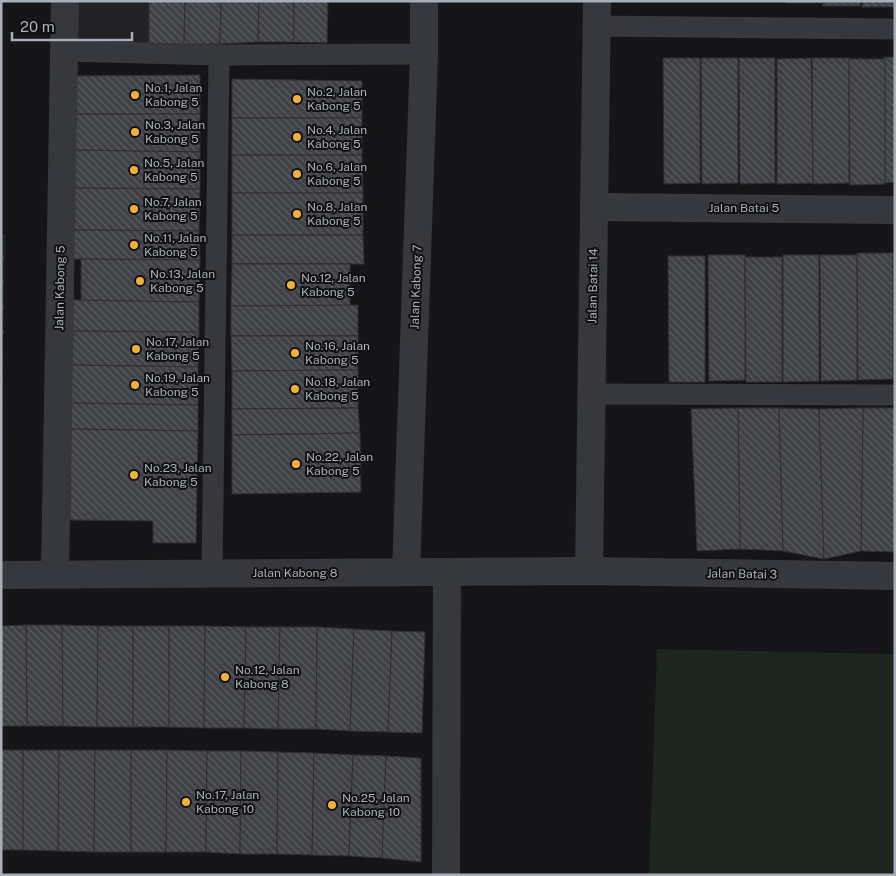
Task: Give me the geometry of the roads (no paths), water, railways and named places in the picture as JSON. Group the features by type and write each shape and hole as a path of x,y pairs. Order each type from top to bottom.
{"street":[{"name":"Jalan Kabong 5","path":"55,574 65,1"},
{"name":"Jalan Kabong 7","path":"406,572 424,54 424,1"},
{"name":"Jalan Batai 14","path":"590,571 596,14"},
{"name":"Jalan Batai 5","path":"594,207 895,210"},
{"name":"Jalan Kabong 8","path":"1,575 590,571"},
{"name":"Jalan Batai 3","path":"590,571 895,576"},
{"path":"446,875 447,572"}],"lane":[{"path":"596,14 895,29"},
{"path":"65,51 219,55 424,54"},
{"path":"212,574 219,55"},
{"path":"592,394 895,395"}],"place":[{"name":"No.1, Jalan Kabong 5","path":"135,95"},
{"name":"No.2, Jalan Kabong 5","path":"297,99"},
{"name":"No.3, Jalan Kabong 5","path":"135,132"},
{"name":"No.4, Jalan Kabong 5","path":"297,137"},
{"name":"No.5, Jalan Kabong 5","path":"134,170"},
{"name":"No.6, Jalan Kabong 5","path":"297,174"},
{"name":"No.7, Jalan Kabong 5","path":"134,209"},
{"name":"No.8, Jalan Kabong 5","path":"297,214"},
{"name":"No.11, Jalan Kabong 5","path":"134,245"},
{"name":"No.13, Jalan Kabong 5","path":"140,281"},
{"name":"No.12, Jalan Kabong 5","path":"291,285"},
{"name":"No.17, Jalan Kabong 5","path":"136,349"},
{"name":"No.16, Jalan Kabong 5","path":"295,353"},
{"name":"No.19, Jalan Kabong 5","path":"135,385"},
{"name":"No.18, Jalan Kabong 5","path":"295,389"},
{"name":"No.22, Jalan Kabong 5","path":"296,464"},
{"name":"No.23, Jalan Kabong 5","path":"134,475"},
{"name":"No.12, Jalan Kabong 8","path":"225,677"},
{"name":"No.17, Jalan Kabong 10","path":"186,802"},
{"name":"No.25, Jalan Kabong 10","path":"332,805"}]}
